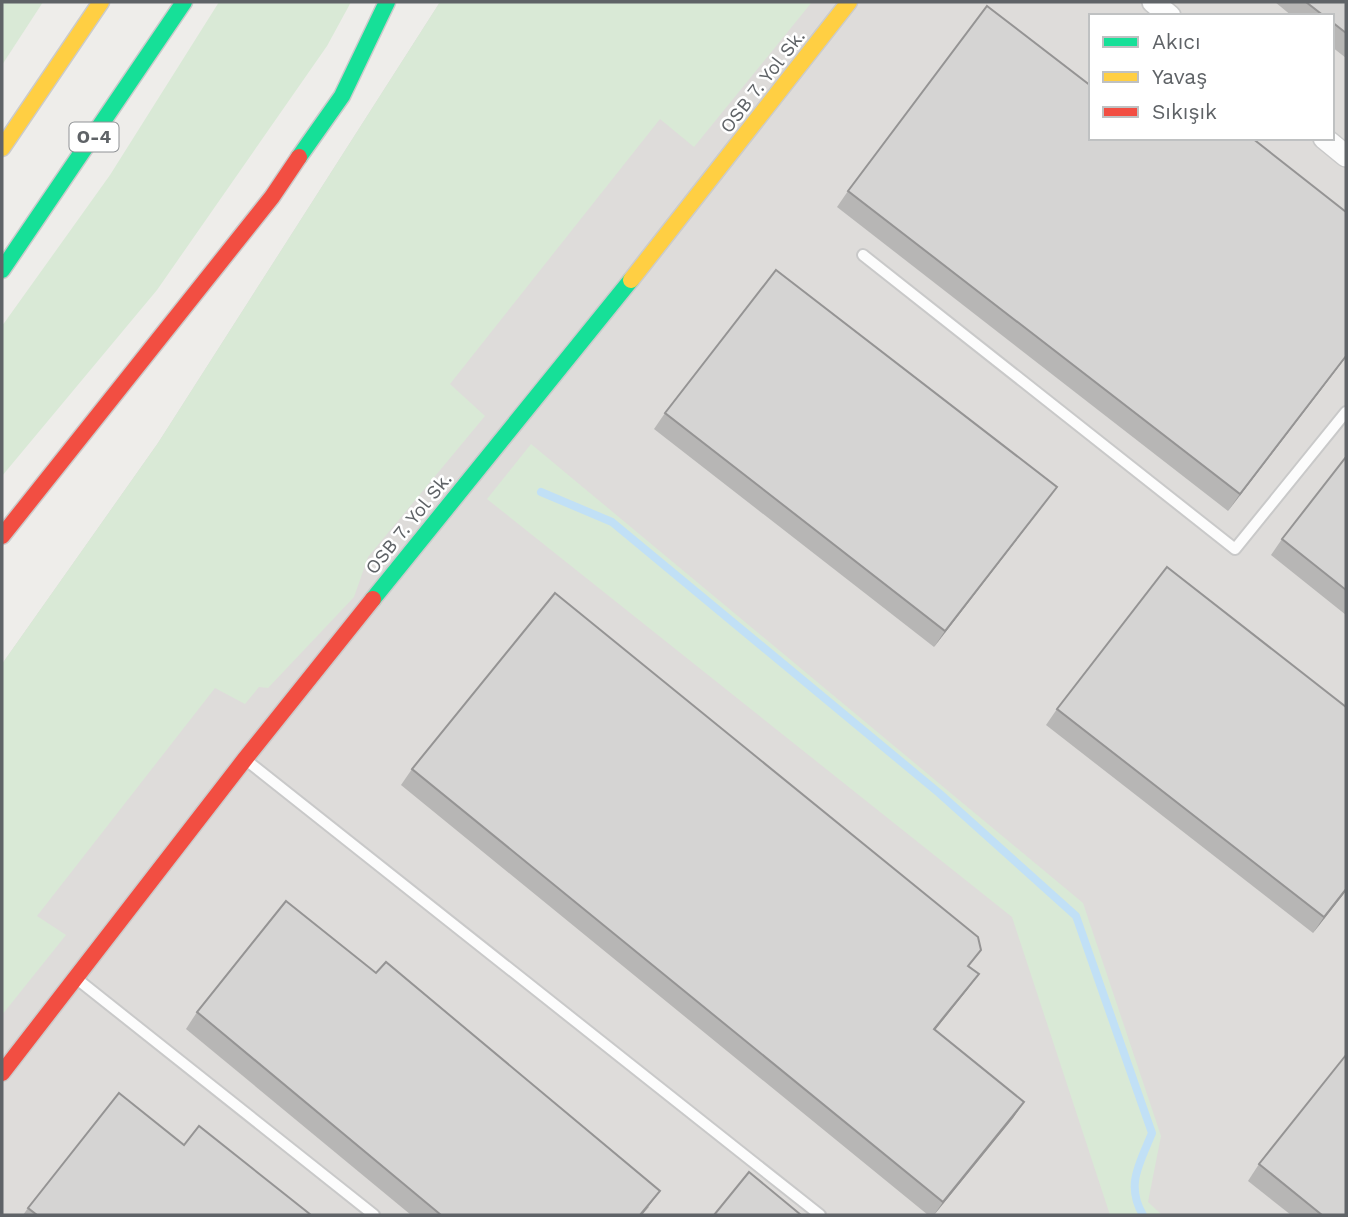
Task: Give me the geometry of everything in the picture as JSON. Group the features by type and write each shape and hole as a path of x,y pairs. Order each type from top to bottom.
{"main road":[{"path":"2,148 101,2"},
{"name":"O-4","path":"2,270 184,2"},
{"path":"342,96 387,2"},
{"path":"2,536 272,197 403,2"},
{"name":"OSB 7. Yol Sk.","path":"2,1073 245,759 719,170 849,2"}],"street":[{"path":"1153,2 1168,14"},
{"path":"1326,140 1346,156"}],"lane":[{"path":"863,255 1235,549 1346,412"},
{"path":"245,759 820,1215"},
{"path":"77,979 374,1215"}],"shaded area":[{"path":"440,2 1346,2 1346,1215 2,1215 2,664 158,443"}],"green space":[{"path":"2,2 43,2 2,65"},
{"path":"219,2 351,2 327,46 157,290 2,476 2,326 110,175"},
{"path":"440,2 812,2 694,147 660,119 450,384 485,416 368,557 354,597 268,688 259,687 245,704 215,688 37,916 66,935 2,1015 2,664 158,443"},
{"path":"531,444 1083,903 1161,1136 1148,1202 1162,1215 1110,1215 1012,917 487,499"}],"building":[{"path":"1306,2 1346,2 1346,33 1334,24 1334,14 1321,14"},
{"path":"987,6 1089,84 1089,140 1255,140 1346,212 1346,356 1240,494 848,191"},
{"path":"776,270 1057,487 945,631 665,413"},
{"path":"1346,457 1346,590 1282,539"},
{"path":"1167,567 1346,707 1346,889 1324,917 1057,709"},
{"path":"555,593 978,937 981,950 968,966 979,974 934,1029 1024,1102 943,1202 412,769"},
{"path":"286,901 376,973 386,962 660,1191 640,1215 441,1215 197,1012"},
{"path":"1346,1055 1346,1215 1322,1215 1259,1164"},
{"path":"119,1093 184,1145 199,1126 311,1215 37,1215 28,1208"},
{"path":"749,1172 801,1215 714,1215"}],"waterway":[{"path":"541,492 612,522 939,793 1076,916 1152,1133 1136,1174 1135,1194 1143,1215"}],"traffic: fast":[{"path":"2,270 184,2"},
{"path":"299,157 342,96 387,2"},
{"path":"373,599 631,280"}],"traffic: slow":[{"path":"2,148 101,2"},
{"path":"631,280 849,2"}],"traffic: jam":[{"path":"2,536 272,197 299,157"},
{"path":"2,1073 245,759 373,599"}]}
